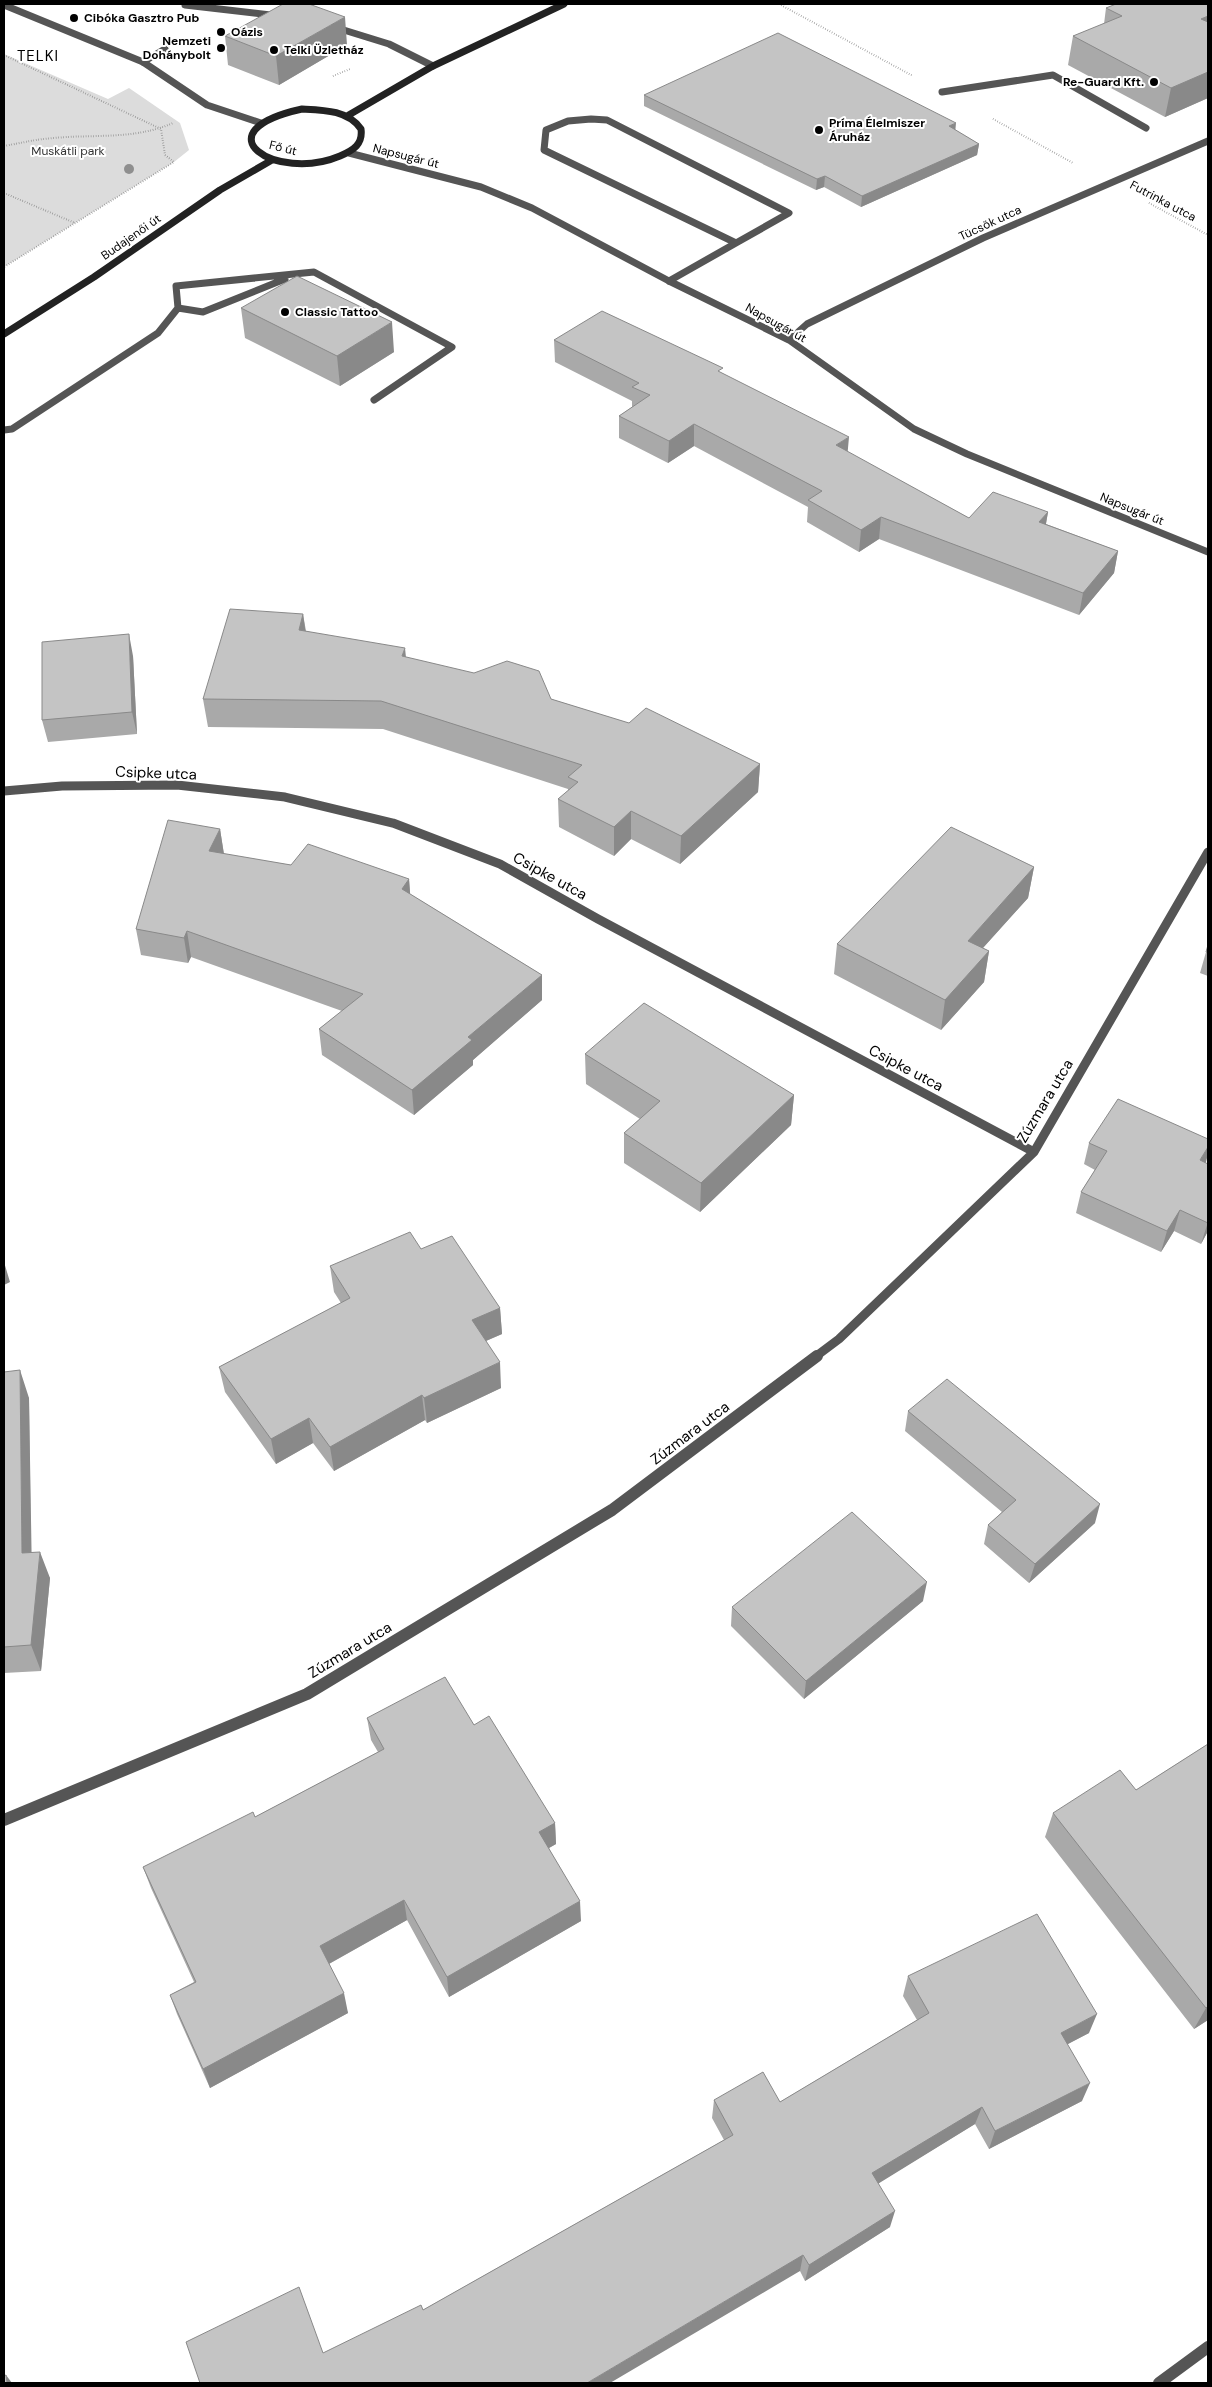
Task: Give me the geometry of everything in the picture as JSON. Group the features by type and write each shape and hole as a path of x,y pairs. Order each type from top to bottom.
{"main road":[{"path":"349,153 358,145 362,138 361,130 356,122 347,116 433,66 564,4"},
{"name":"Fő út","path":"347,116 334,112 302,109 272,116 254,130 251,138 253,147 260,154 272,160 287,163 312,164 336,159 349,153"},
{"name":"Budajenői út","path":"4,334 94,277 220,190 272,160"}],"street":[{"path":"5,5 143,62 207,105 261,123"},
{"path":"185,5 264,13 291,18"},
{"path":"326,26 389,44 433,66"},
{"path":"143,62 165,49"},
{"path":"942,92 1053,75 1146,128"},
{"path":"669,281 789,213 607,120 583,117 558,123 546,130 544,150 736,243"},
{"name":"Tücsök utca","path":"789,340 807,324 983,238 1208,141"},
{"name":"Napsugár út","path":"349,153 482,187 532,208 669,281 789,340 914,428 967,454 1208,552"},
{"path":"4,430 12,429 158,333 178,308 176,286 314,272 452,347 374,400"},
{"path":"178,308 203,312 296,274"},
{"name":"Csipke utca","path":"4,791 62,786 177,785 285,797 393,823 500,864 1034,1152"},
{"name":"Zúzmara utca","path":"4,1820 307,1694 612,1510 839,1339 1034,1152 1208,852"},
{"path":"1159,2383 1208,2347"}],"path":[{"path":"4,54 161,129"},
{"path":"4,146 54,138 105,137 161,129"},
{"path":"4,267 174,162 165,155 161,129"},
{"name":"Futrinka utca","path":"1110,182 1208,235"},
{"path":"4,193 75,223"}],"green space":[{"name":"Muskátli park","path":"4,54 108,99 129,88 180,123 189,150 174,162 4,267"}],"building":[{"path":"283,4 309,4 345,17 276,56 225,36"},
{"path":"1116,4 1208,4 1208,16 1201,19 1208,22 1208,72 1171,88 1073,36 1122,16 1106,8"},
{"name":"Príma Élelmiszer Áruház","path":"778,33 956,123 949,126 979,144 862,196 825,176 817,179 644,95"},
{"path":"297,276 392,322 337,356 241,308"},
{"path":"602,311 723,368 718,371 849,437 836,445 969,518 993,492 1048,512 1039,522 1118,551 1083,593 881,517 861,530 808,500 822,491 694,424 669,441 619,416 650,395 632,387 639,383 554,340"},
{"path":"230,609 303,614 299,630 405,648 402,656 474,673 507,661 539,671 551,699 629,723 646,708 760,764 681,836 631,811 614,827 558,799 578,782 568,777 582,765 381,701 203,699"},
{"path":"129,634 132,712 42,720 42,642"},
{"path":"168,820 220,829 209,851 291,865 308,844 409,879 402,889 542,975 468,1037 472,1040 412,1090 319,1029 363,994 187,931 184,938 136,929"},
{"path":"951,827 1034,867 968,941 989,951 945,1000 837,944"},
{"path":"644,1003 794,1095 701,1183 624,1133 660,1101 585,1054"},
{"path":"1118,1099 1208,1139 1208,1147 1200,1160 1208,1164 1208,1223 1180,1210 1167,1231 1081,1192 1107,1151 1089,1143"},
{"path":"410,1232 421,1249 452,1236 500,1308 472,1320 500,1362 424,1398 422,1395 330,1447 309,1418 271,1439 219,1367 350,1298 330,1266"},
{"path":"20,1370 22,1553 40,1552 31,1645 4,1647 4,1372"},
{"path":"947,1379 1100,1504 1035,1564 988,1525 1016,1500 908,1411"},
{"path":"852,1512 927,1582 806,1681 732,1607"},
{"path":"445,1677 474,1725 489,1716 555,1823 539,1832 580,1901 447,1977 404,1900 320,1946 344,1993 203,2069 170,1995 196,1982 143,1867 253,1812 255,1817 384,1749 367,1718"},
{"path":"1208,1744 1208,2006 1206,2008 1053,1813 1120,1770 1136,1790"},
{"path":"1037,1914 1097,2014 1061,2033 1090,2083 995,2131 982,2107 872,2173 895,2211 809,2265 803,2255 587,2383 200,2383 186,2342 299,2287 323,2353 421,2305 423,2310 733,2135 714,2100 763,2072 780,2102 929,2013 908,1976"},
{"path":"6,2375 7,2383 4,2383 4,2376"}],"place":[{"name":"Cibóka Gasztro Pub","path":"74,18"},
{"name":"Oázis","path":"221,32"},
{"name":"Nemzeti Dohánybolt","path":"221,48"},
{"name":"Telki Üzletház","path":"274,50"},
{"name":"Re-Guard Kft.","path":"1154,82"},
{"name":"Príma Élelmiszer Áruház","path":"819,130"},
{"name":"Classic Tattoo","path":"285,312"}],"district":[{"name":"TELKI","path":"38,56"}]}
